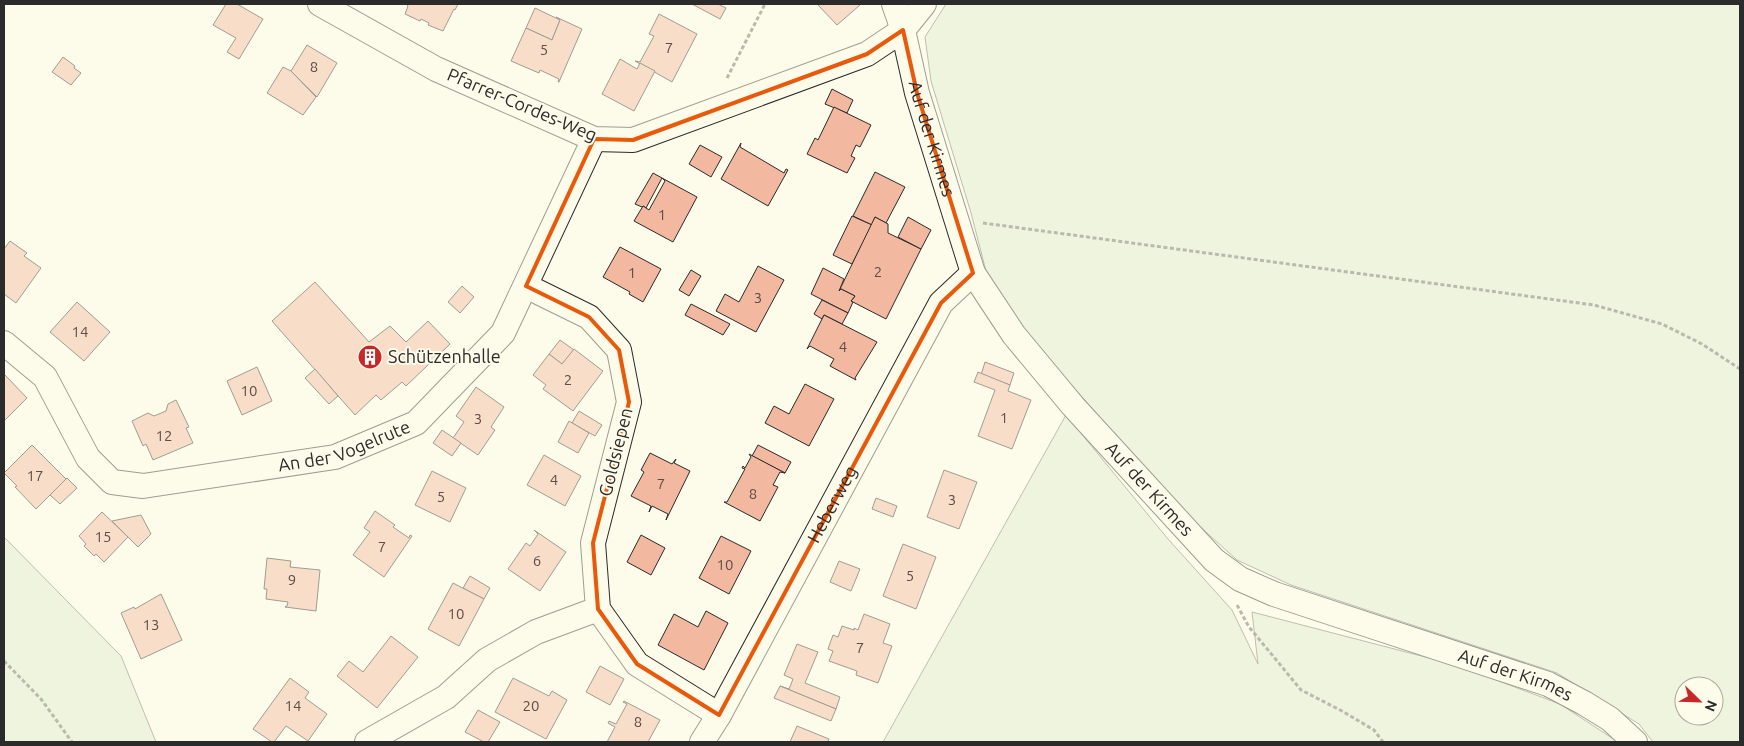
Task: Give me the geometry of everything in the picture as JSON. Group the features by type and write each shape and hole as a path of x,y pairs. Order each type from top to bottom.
{"street":[{"name":"Pfarrer-Cordes-Weg","path":"320,4 436,69 594,139 633,140 867,54 902,30 924,4"},
{"name":"Auf der Kirmes","path":"894,4 917,93 958,219 973,273 1020,342 1074,406 1214,560 1240,579 1274,594 1548,684 1610,718 1635,742"},
{"name":"An der Vogelrute","path":"4,343 44,377 88,458 112,482 143,486 335,458 416,423 503,333 594,139"},
{"name":"Heberweg","path":"702,742 719,715 941,302 973,273"},
{"name":"Goldsiepen","path":"526,286 589,317 618,350 629,402 593,543 598,609"},
{"path":"367,742 446,698 487,660 519,641 536,632 598,609 637,664 719,715"}],"path":[{"path":"736,102 726,77 765,4"},
{"path":"958,219 1594,305 1662,324 1702,344 1740,369"},
{"path":"1236,602 1249,627 1301,690 1374,730 1383,742"},
{"path":"4,661 41,699 72,742"}],"highlighted area":[{"path":"903,30 917,93 973,273 941,303 719,715 637,664 598,609 593,543 629,402 619,350 589,317 526,286 594,139 633,140 867,54"}],"green space":[{"path":"946,4 1740,4 1740,742 1653,742 1639,724 1557,673 1291,585 1237,560 1176,505 1022,328 986,271 971,213 931,81 925,37"},
{"path":"1066,415 1168,539 1232,610 1258,664 1252,612 1456,665 1560,704 1618,742 883,742"},
{"path":"4,537 121,656 156,742 4,742"}],"building":[{"path":"226,4 237,4 263,19 239,59 227,52 236,38 213,25"},
{"path":"406,4 458,4 443,31 428,25 429,23 421,19 420,21 405,14 408,6"},
{"path":"692,4 718,4 726,8 720,19"},
{"path":"817,4 859,4 860,5 837,25"},
{"path":"535,8 560,20 552,40 526,28"},
{"path":"659,14 697,34 672,82 635,61 640,62 654,36 649,34"},
{"path":"556,17 582,29 559,82 559,79 540,70 539,73 511,61 526,28 552,40 560,20"},
{"path":"307,45 337,63 317,97 291,71"},
{"path":"63,57 81,73 71,85 52,72"},
{"path":"620,59 637,69 640,63 655,71 634,111 602,94"},
{"path":"283,67 291,71 316,97 303,115 267,93"},
{"path":"832,89 853,100 847,113 825,104"},
{"path":"834,107 871,125 860,147 856,145 851,156 855,158 847,173 807,154 815,138 818,140"},
{"path":"741,143 740,147 784,173 786,169 788,170 768,206 721,179"},
{"path":"700,145 722,157 711,177 689,164"},
{"path":"875,172 905,187 886,223 875,217 872,225 853,216"},
{"path":"653,173 662,178 646,208 635,204"},
{"path":"662,178 697,197 673,242 634,221 643,206 649,210 665,181"},
{"path":"852,216 872,225 852,264 833,255"},
{"path":"875,217 888,224 888,233 921,249 886,319 851,301 855,296 841,289 839,291"},
{"path":"908,217 931,230 921,249 898,237"},
{"path":"10,241 27,253 24,256 41,268 16,303 4,294 4,249"},
{"path":"620,247 661,269 643,302 629,294 630,292 603,277"},
{"path":"758,266 784,280 756,332 716,311 725,294 739,302"},
{"path":"823,268 844,279 839,291 841,289 855,296 851,301 853,302 848,313 811,294"},
{"path":"691,270 701,276 689,296 679,290"},
{"name":"Schützenhalle","path":"315,282 369,342 390,326 406,342 428,321 450,344 406,386 402,382 381,400 376,395 355,415 272,321"},
{"path":"462,286 474,297 460,313 448,302"},
{"path":"822,300 848,313 842,324 824,315 822,319 814,314"},
{"path":"77,302 110,332 84,361 50,332"},
{"path":"691,304 730,324 723,335 685,315"},
{"path":"824,315 877,342 855,378 856,380 830,366 834,359 810,346 807,349"},
{"path":"560,340 574,350 562,364 549,354"},
{"path":"574,349 603,371 573,411 543,389 546,385 533,375 549,354 562,364"},
{"path":"985,362 1014,373 1010,385 981,375"},
{"path":"257,367 272,401 242,415 227,381"},
{"path":"315,369 338,396 329,404 305,378"},
{"path":"978,372 1010,385 1008,391 1031,400 1012,449 978,436 995,390 974,382"},
{"path":"4,374 27,398 4,421"},
{"path":"805,384 834,399 809,446 765,423 774,406 789,414"},
{"path":"476,387 504,407 491,427 495,430 478,455 453,438 464,422 456,416"},
{"path":"176,400 189,427 186,428 193,443 153,460 146,444 143,446 132,421 148,413 154,416 166,411 168,404"},
{"path":"579,411 602,425 595,436 572,423"},
{"path":"569,421 589,433 578,453 558,442"},
{"path":"442,430 461,443 452,456 433,443"},
{"path":"32,445 66,479 36,509 4,473"},
{"path":"758,445 791,462 785,473 752,456"},
{"path":"650,453 672,464 676,459 674,463 690,471 666,520 668,514 652,506 649,512 651,506 631,496 644,472 641,470"},
{"path":"749,454 785,473 780,472 773,485 778,487 760,521 724,502 727,502 745,469 742,468 743,466 745,468 751,457"},
{"path":"544,455 581,476 565,506 527,485"},
{"path":"944,470 977,482 959,529 927,517"},
{"path":"432,471 466,488 450,522 415,505"},
{"path":"67,478 77,488 60,504 50,495"},
{"path":"876,498 897,506 893,517 872,509"},
{"path":"375,511 409,538 410,535 412,536 384,577 353,555 370,532 364,528"},
{"path":"102,512 128,537 104,562 96,554 94,556 84,546 86,544 79,536"},
{"path":"141,515 151,534 138,547 112,521"},
{"path":"534,530 566,552 540,591 508,569 526,543 530,546 538,534"},
{"path":"641,535 665,548 651,575 627,562"},
{"path":"721,536 751,551 729,594 699,578"},
{"path":"903,544 936,557 916,609 883,596"},
{"path":"267,558 291,561 290,567 320,570 316,611 285,607 288,602 266,599 267,589 264,589"},
{"path":"839,561 860,569 851,591 830,582"},
{"path":"470,576 490,588 484,599 463,588"},
{"path":"453,583 484,599 459,646 428,629"},
{"path":"161,594 182,640 141,659 121,613 134,607 135,609"},
{"path":"706,611 728,623 704,670 658,645 674,614 698,627"},
{"path":"864,614 890,624 883,643 892,646 878,683 856,675 857,671 829,661 833,651 828,649 833,635 838,637 842,626 858,630"},
{"path":"391,636 418,657 377,708 337,676 349,661 363,672"},
{"path":"797,644 818,652 805,683 840,697 836,709 780,686 789,689 793,679 784,675"},
{"path":"600,666 624,679 610,705 586,692"},
{"path":"290,678 309,692 305,698 327,714 308,741 286,726 274,742 272,742 253,729"},
{"path":"513,678 549,696 552,691 567,700 546,739 495,712"},
{"path":"780,686 836,709 831,721 774,698"},
{"path":"624,701 660,720 648,742 607,742 615,727 608,723 609,721 616,724 627,704"},
{"path":"478,710 500,722 488,742 484,742 465,732"},
{"path":"797,726 829,739 828,742 790,742"}],"place":[{"name":"Schützenhalle","path":"370,357"}]}
